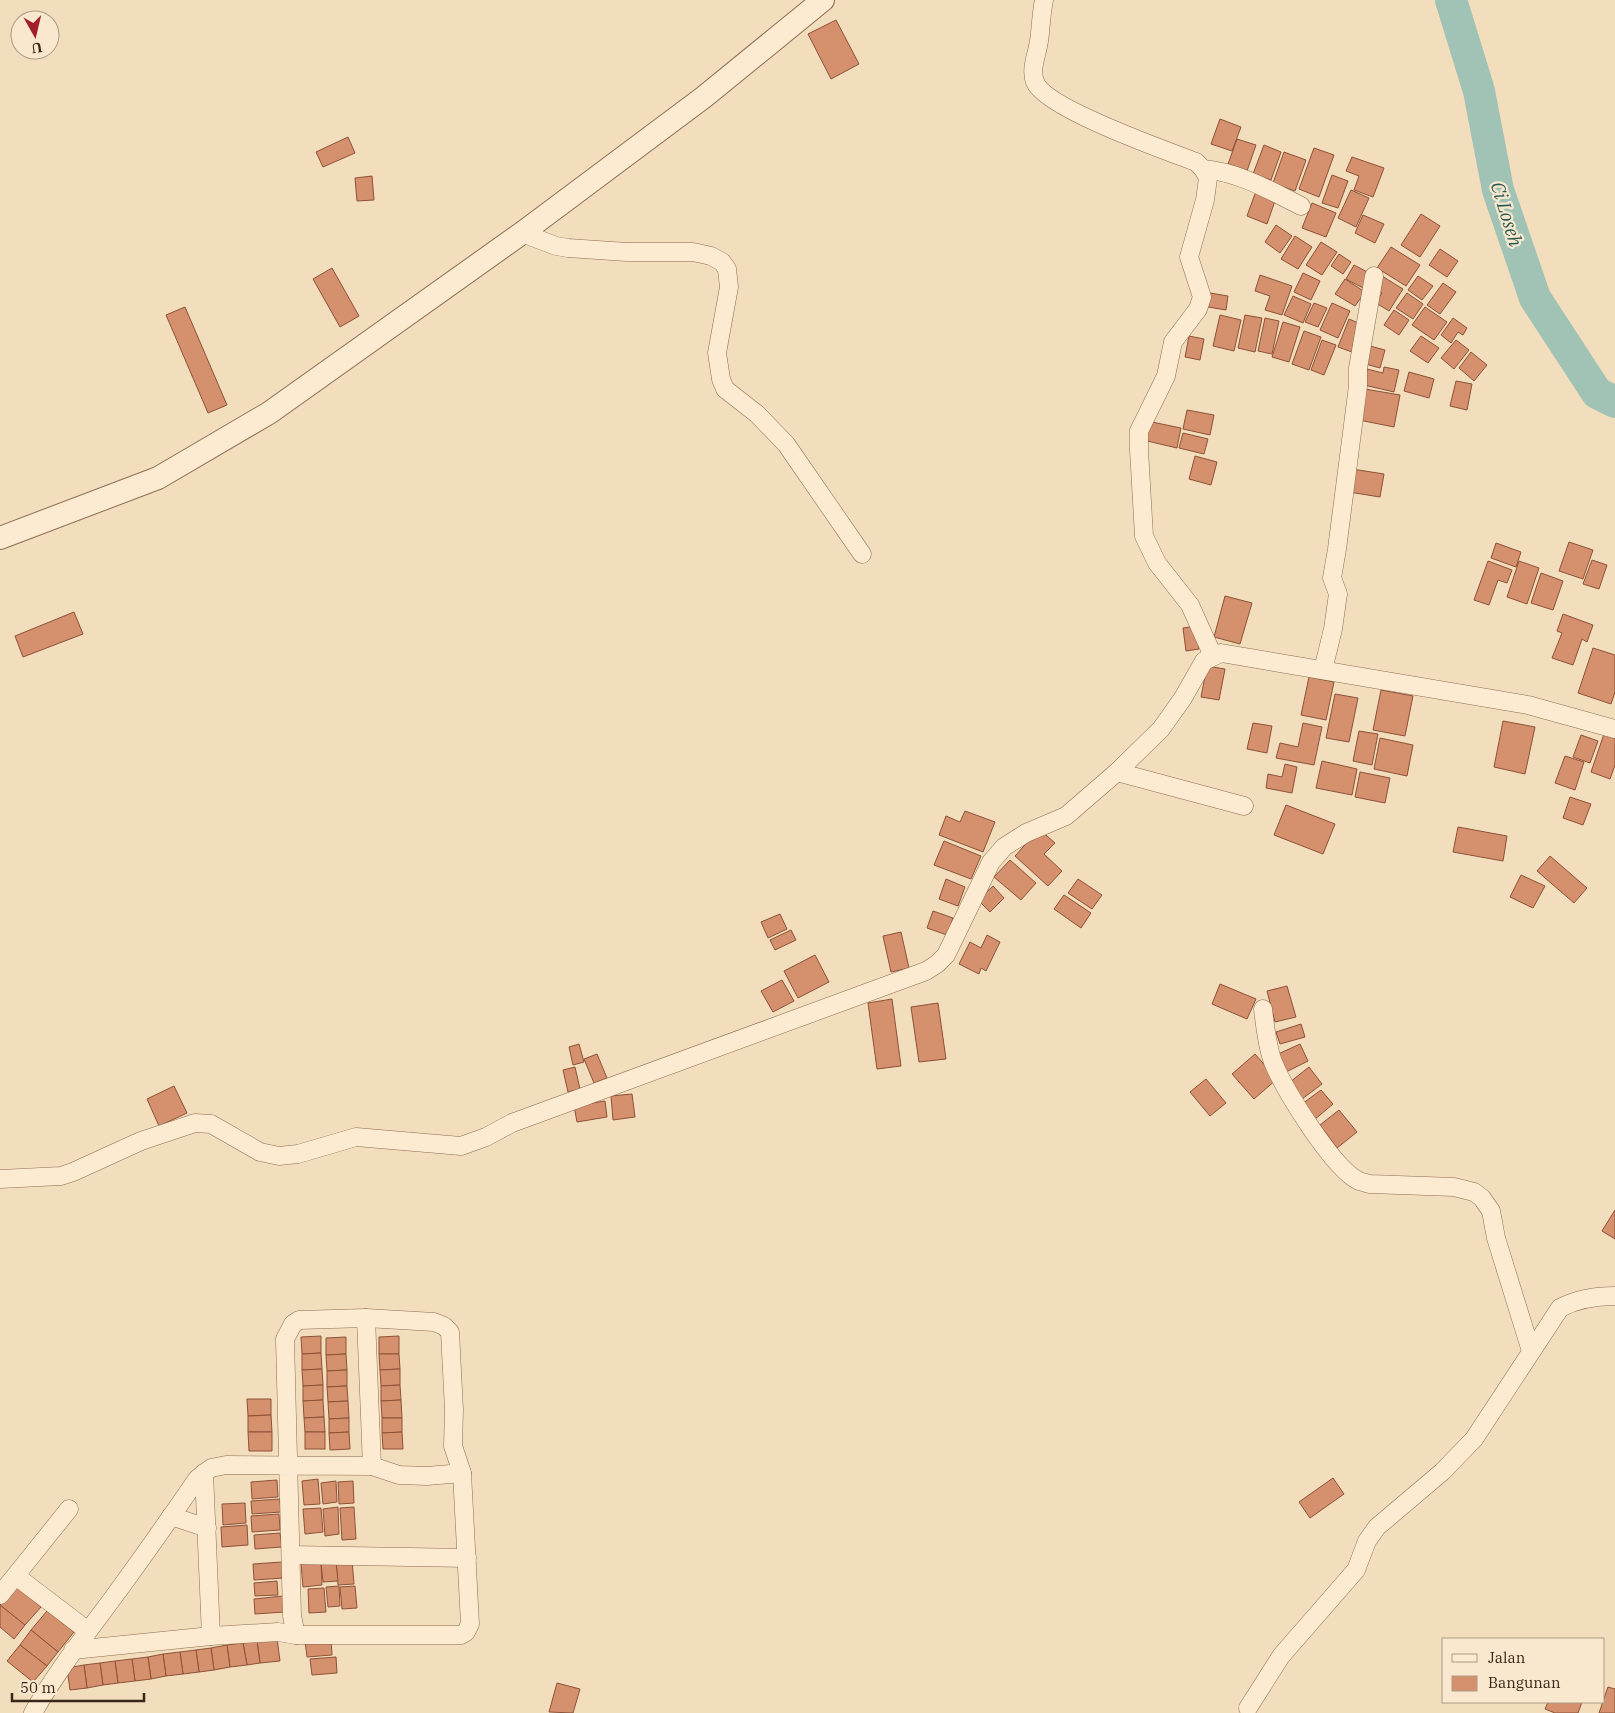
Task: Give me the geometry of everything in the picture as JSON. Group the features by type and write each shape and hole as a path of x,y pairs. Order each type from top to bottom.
{"street":[{"path":"0,538 158,478 268,413 522,233 704,97 824,0"},
{"path":"1044,0 1039,40 1033,67 1034,80 1038,90 1104,126 1196,162 1203,168 1208,178 1205,200 1189,257 1202,297 1198,309 1173,342 1166,376 1139,431 1139,450 1144,536 1157,563 1190,605 1212,656"},
{"path":"1203,168 1219,170 1247,179 1301,206"},
{"path":"522,233 562,247 627,252 693,252 711,256 722,262 727,269 729,287 718,353 721,379 725,389 757,414 786,444 862,554"},
{"path":"1323,670 1333,629 1338,594 1332,574 1340,530 1358,386 1358,368 1374,276"},
{"path":"0,1179 61,1176 142,1140 195,1123 211,1124 260,1152 279,1156 298,1154 356,1138 452,1146 469,1145 512,1123 926,971 937,964 946,954 991,862 1004,848 1026,833 1066,816 1117,772 1161,729 1184,698 1204,661 1212,656 1228,653 1528,705 1615,729"},
{"path":"1117,772 1244,806"},
{"path":"1263,1009 1273,1061 1291,1097 1325,1148 1352,1176 1370,1184 1454,1187 1474,1192 1482,1198 1491,1211 1496,1238 1532,1351"},
{"path":"1248,1708 1281,1656 1356,1570 1367,1541 1377,1527 1442,1472 1474,1439 1560,1308 1587,1298 1615,1296"},
{"path":"366,1318 372,1466"},
{"path":"73,1650 211,1636 278,1632 296,1634 461,1635 466,1632 470,1624 462,1473 453,1446 454,1410 450,1332 444,1326 434,1322 366,1318 300,1320 288,1330 285,1339 288,1465 292,1616 296,1634"},
{"path":"33,1713 53,1678 197,1479 211,1468 226,1465 372,1466 399,1475 439,1476 462,1473"},
{"path":"204,1473 211,1636"},
{"path":"0,1595 69,1508"},
{"path":"171,1516 207,1528"},
{"path":"291,1555 467,1558"},
{"path":"16,1576 88,1632"}],"building":[{"path":"836,20 859,64 831,79 808,34"},
{"path":"1220,119 1241,127 1232,151 1211,144"},
{"path":"348,137 355,153 323,167 316,152"},
{"path":"1237,139 1256,145 1247,171 1228,164"},
{"path":"1264,145 1281,152 1271,180 1253,174"},
{"path":"1314,148 1334,155 1319,197 1299,189"},
{"path":"1284,152 1306,160 1295,191 1273,183"},
{"path":"1352,157 1384,168 1373,197 1354,190 1359,176 1346,171"},
{"path":"1332,175 1348,181 1338,208 1322,203"},
{"path":"372,176 374,200 357,201 355,178"},
{"path":"1351,190 1369,198 1356,227 1338,218"},
{"path":"1256,191 1276,198 1267,224 1247,216"},
{"path":"1312,203 1336,213 1326,237 1302,228"},
{"path":"1421,214 1440,226 1420,257 1401,245"},
{"path":"1363,215 1384,224 1375,243 1355,233"},
{"path":"1276,225 1292,236 1280,253 1265,242"},
{"path":"1295,236 1312,247 1298,269 1281,259"},
{"path":"1321,242 1337,252 1322,275 1306,265"},
{"path":"1391,247 1420,265 1406,286 1377,268"},
{"path":"1440,249 1458,261 1447,277 1429,265"},
{"path":"1339,254 1351,262 1343,274 1331,266"},
{"path":"1354,265 1371,274 1363,288 1346,279"},
{"path":"332,268 359,316 340,327 313,279"},
{"path":"1303,273 1320,281 1311,300 1294,292"},
{"path":"1260,275 1292,286 1282,315 1265,310 1270,296 1255,291"},
{"path":"1382,276 1403,289 1389,311 1376,303 1382,293 1374,288"},
{"path":"1418,276 1433,286 1422,300 1408,290"},
{"path":"1345,279 1365,292 1355,306 1335,294"},
{"path":"1443,283 1456,292 1440,314 1427,305"},
{"path":"1210,293 1228,296 1226,310 1208,307"},
{"path":"1407,293 1423,304 1413,319 1396,308"},
{"path":"1293,296 1311,304 1303,323 1284,315"},
{"path":"1314,303 1327,308 1318,327 1305,322"},
{"path":"1332,303 1350,311 1338,338 1320,330"},
{"path":"185,307 227,405 208,413 166,315"},
{"path":"1425,307 1447,322 1434,340 1412,325"},
{"path":"1394,310 1409,320 1399,335 1384,325"},
{"path":"1220,315 1241,320 1234,351 1213,346"},
{"path":"1245,315 1262,318 1255,352 1238,348"},
{"path":"1265,318 1279,321 1272,354 1258,351"},
{"path":"1453,318 1467,328 1463,335 1458,332 1451,343 1441,335"},
{"path":"1349,319 1363,325 1352,352 1338,347"},
{"path":"1283,322 1300,327 1289,362 1272,357"},
{"path":"1304,331 1321,337 1309,370 1292,364"},
{"path":"1189,336 1204,339 1200,360 1185,357"},
{"path":"1421,336 1439,348 1428,363 1410,351"},
{"path":"1322,340 1336,345 1324,375 1311,370"},
{"path":"1456,340 1469,350 1454,369 1441,358"},
{"path":"1366,345 1385,350 1380,368 1362,363"},
{"path":"1471,352 1487,365 1474,381 1459,368"},
{"path":"1384,367 1399,370 1394,392 1364,385 1367,369 1383,373"},
{"path":"1409,372 1434,379 1429,398 1404,391"},
{"path":"1456,381 1472,384 1467,410 1450,406"},
{"path":"1365,389 1400,395 1394,427 1359,420"},
{"path":"1187,410 1214,415 1210,435 1183,429"},
{"path":"1147,421 1181,428 1177,448 1143,440"},
{"path":"1183,433 1208,439 1204,454 1179,448"},
{"path":"1195,456 1217,462 1211,485 1189,479"},
{"path":"1352,469 1384,474 1380,497 1349,492"},
{"path":"1569,542 1593,550 1583,579 1559,571"},
{"path":"1496,543 1521,552 1516,567 1491,558"},
{"path":"1592,560 1607,565 1599,589 1583,584"},
{"path":"1488,561 1512,570 1507,583 1498,580 1489,605 1474,600"},
{"path":"1519,561 1539,568 1527,604 1507,597"},
{"path":"1541,573 1563,581 1553,610 1531,603"},
{"path":"1225,596 1252,603 1240,644 1214,637"},
{"path":"74,612 83,634 23,657 15,636"},
{"path":"1563,614 1593,625 1587,642 1582,639 1573,665 1552,658 1562,633 1557,631"},
{"path":"1196,626 1199,649 1186,651 1183,628"},
{"path":"1593,648 1615,655 1615,692 1611,704 1578,693"},
{"path":"1207,666 1225,669 1219,700 1201,697"},
{"path":"1309,677 1334,682 1326,720 1301,715"},
{"path":"1381,690 1413,696 1405,736 1373,730"},
{"path":"1335,694 1358,698 1349,742 1326,738"},
{"path":"1503,721 1535,727 1525,774 1494,767"},
{"path":"1253,723 1272,726 1267,753 1247,749"},
{"path":"1303,723 1322,727 1314,765 1276,758 1280,743 1298,747"},
{"path":"1359,731 1378,734 1372,765 1353,761"},
{"path":"1605,731 1615,734 1615,765 1610,779 1591,772"},
{"path":"1581,735 1598,741 1590,763 1573,757"},
{"path":"1380,738 1413,745 1407,776 1374,769"},
{"path":"1565,756 1584,762 1575,790 1555,783"},
{"path":"1322,761 1357,769 1352,795 1316,788"},
{"path":"1285,764 1297,767 1292,793 1266,788 1268,774 1282,777"},
{"path":"1360,772 1390,778 1385,803 1355,797"},
{"path":"1570,797 1591,804 1583,825 1563,818"},
{"path":"1286,805 1335,824 1323,854 1274,835"},
{"path":"965,811 995,822 983,852 939,835 946,816 960,822"},
{"path":"1458,827 1507,836 1503,861 1453,852"},
{"path":"1039,829 1055,843 1044,854 1062,871 1048,886 1015,856"},
{"path":"944,841 981,856 971,879 934,865"},
{"path":"1550,856 1587,888 1574,903 1537,871"},
{"path":"1010,860 1036,883 1021,900 994,877"},
{"path":"1521,875 1545,886 1533,908 1510,897"},
{"path":"946,879 965,887 958,906 939,899"},
{"path":"1078,879 1102,895 1092,909 1068,893"},
{"path":"993,886 1004,898 990,912 978,900"},
{"path":"1064,895 1091,913 1081,928 1054,909"},
{"path":"933,911 953,918 947,935 927,928"},
{"path":"780,914 787,929 768,938 761,922"},
{"path":"791,930 796,940 775,950 770,940"},
{"path":"901,932 909,968 891,972 883,936"},
{"path":"987,935 1000,942 986,971 981,968 979,974 959,964 970,942 981,948"},
{"path":"815,955 829,982 798,998 784,971"},
{"path":"782,980 794,1001 773,1012 761,991"},
{"path":"1220,984 1256,999 1247,1019 1212,1004"},
{"path":"1287,986 1296,1017 1275,1022 1267,991"},
{"path":"892,999 901,1066 877,1069 868,1003"},
{"path":"938,1003 946,1059 919,1062 911,1007"},
{"path":"1301,1024 1305,1037 1280,1044 1276,1032"},
{"path":"579,1044 584,1062 573,1065 569,1047"},
{"path":"1300,1044 1308,1061 1284,1073 1276,1055"},
{"path":"597,1054 607,1078 594,1083 584,1059"},
{"path":"1255,1054 1277,1079 1254,1099 1232,1074"},
{"path":"575,1067 580,1089 568,1092 563,1070"},
{"path":"1309,1067 1322,1084 1302,1099 1290,1082"},
{"path":"1206,1079 1226,1103 1210,1116 1190,1092"},
{"path":"174,1086 187,1113 159,1126 147,1099"},
{"path":"1321,1090 1333,1104 1314,1120 1302,1104"},
{"path":"632,1094 635,1117 613,1120 611,1096"},
{"path":"605,1101 607,1117 577,1122 574,1106"},
{"path":"1339,1110 1357,1132 1337,1148 1320,1125"},
{"path":"1615,1210 1615,1239 1602,1231"},
{"path":"321,1336 321,1353 302,1354 301,1337"},
{"path":"399,1336 399,1354 379,1354 379,1337"},
{"path":"346,1337 346,1354 326,1355 326,1338"},
{"path":"321,1353 322,1369 302,1370 302,1354"},
{"path":"346,1354 347,1370 327,1371 326,1355"},
{"path":"379,1354 399,1354 400,1369 380,1370"},
{"path":"322,1369 323,1385 303,1386 302,1370"},
{"path":"400,1369 400,1385 381,1386 380,1370"},
{"path":"347,1370 347,1386 327,1387 327,1371"},
{"path":"323,1385 323,1400 303,1401 303,1386"},
{"path":"400,1385 401,1400 381,1401 381,1386"},
{"path":"347,1386 348,1401 328,1402 327,1387"},
{"path":"247,1399 271,1399 271,1415 248,1416"},
{"path":"323,1400 324,1417 304,1418 303,1401"},
{"path":"401,1400 402,1418 382,1418 381,1401"},
{"path":"348,1401 349,1418 329,1419 328,1402"},
{"path":"271,1415 272,1432 248,1432 248,1416"},
{"path":"324,1417 325,1432 305,1432 304,1418"},
{"path":"349,1418 349,1432 329,1433 329,1419"},
{"path":"382,1418 402,1418 402,1432 382,1433"},
{"path":"248,1432 272,1432 272,1451 249,1451"},
{"path":"305,1432 325,1432 325,1449 305,1449"},
{"path":"349,1432 350,1449 330,1450 329,1433"},
{"path":"402,1432 403,1449 383,1449 382,1433"},
{"path":"1333,1478 1344,1494 1310,1518 1299,1502"},
{"path":"318,1479 320,1504 304,1505 302,1481"},
{"path":"277,1480 278,1497 252,1499 251,1482"},
{"path":"336,1481 337,1502 323,1504 321,1483"},
{"path":"353,1481 354,1503 339,1504 338,1482"},
{"path":"280,1499 281,1512 252,1514 251,1501"},
{"path":"245,1503 246,1523 223,1525 222,1504"},
{"path":"338,1507 339,1534 325,1536 323,1509"},
{"path":"354,1507 356,1539 342,1540 340,1508"},
{"path":"321,1508 323,1532 305,1534 303,1509"},
{"path":"279,1514 280,1530 252,1532 251,1516"},
{"path":"247,1525 248,1545 222,1547 221,1527"},
{"path":"280,1533 282,1547 255,1549 254,1535"},
{"path":"352,1560 354,1584 338,1585 336,1561"},
{"path":"282,1562 283,1578 254,1580 253,1564"},
{"path":"321,1562 322,1585 303,1587 301,1564"},
{"path":"336,1562 338,1581 323,1582 321,1563"},
{"path":"277,1581 278,1595 255,1596 254,1583"},
{"path":"15,1585 41,1607 25,1625 0,1605"},
{"path":"339,1586 340,1606 328,1607 326,1587"},
{"path":"355,1586 357,1608 342,1609 340,1587"},
{"path":"324,1588 326,1612 309,1613 308,1589"},
{"path":"283,1596 284,1612 255,1614 254,1599"},
{"path":"0,1605 25,1625 14,1639 0,1627"},
{"path":"47,1611 74,1632 58,1652 31,1630"},
{"path":"31,1630 58,1652 47,1666 20,1645"},
{"path":"277,1638 280,1661 260,1663 257,1641"},
{"path":"331,1639 332,1655 307,1657 305,1641"},
{"path":"257,1641 260,1663 247,1665 243,1643"},
{"path":"243,1643 247,1665 230,1667 227,1645"},
{"path":"20,1645 47,1666 33,1682 7,1661"},
{"path":"227,1645 230,1667 214,1670 211,1648"},
{"path":"211,1648 214,1670 199,1672 196,1650"},
{"path":"196,1650 199,1672 183,1674 180,1652"},
{"path":"180,1652 183,1674 166,1676 163,1654"},
{"path":"163,1654 166,1676 151,1679 148,1657"},
{"path":"148,1657 151,1679 135,1681 132,1659"},
{"path":"336,1657 337,1673 312,1675 310,1659"},
{"path":"132,1659 135,1681 118,1683 115,1661"},
{"path":"115,1661 118,1683 103,1685 100,1663"},
{"path":"100,1663 103,1685 87,1688 84,1665"},
{"path":"84,1665 87,1688 70,1690 67,1668"},
{"path":"557,1683 580,1689 573,1713 549,1712"},
{"path":"1608,1687 1615,1689 1615,1713 1599,1713 1602,1703 1605,1703"},
{"path":"1548,1703 1582,1703 1578,1713 1555,1713 1545,1709"}],"waterway":[{"name":"Ci Loseh","path":"1451,0 1479,91 1498,190 1535,298 1597,393 1615,402"}]}
